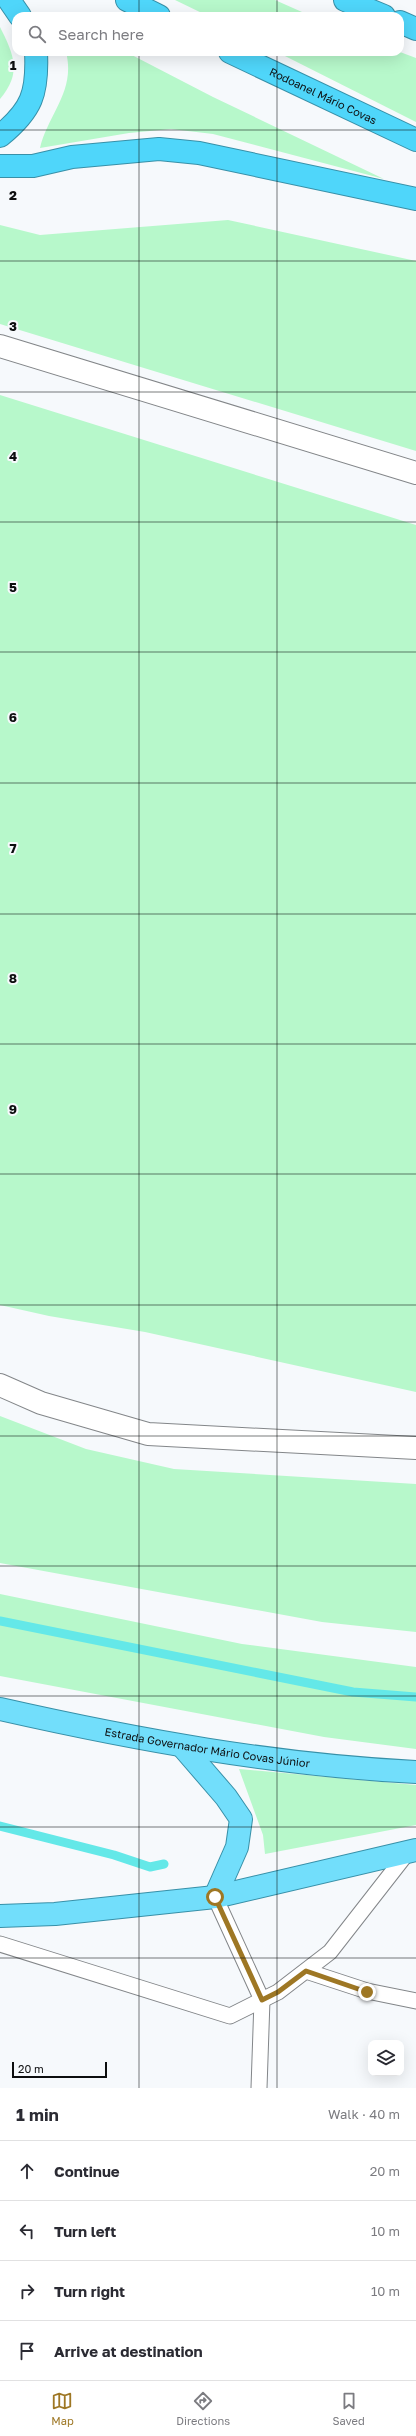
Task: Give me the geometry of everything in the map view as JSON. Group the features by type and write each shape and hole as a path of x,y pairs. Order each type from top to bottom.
{"highway":[{"path":"9,0 17,12"},
{"path":"127,0 151,12"},
{"path":"345,0 374,12"},
{"path":"404,24 416,29"},
{"path":"0,136 19,121 34,92 37,75 36,56"},
{"name":"Rodoanel Mário Covas","path":"238,56 416,140"},
{"path":"0,166 33,166 72,157 159,149 199,153 416,199"},
{"name":"Estrada Governador Mário Covas Júnior","path":"0,1709 182,1746 349,1769 416,1772"},
{"path":"182,1746 226,1797 241,1819 237,1846 215,1897"},
{"path":"0,1916 55,1914 215,1897 412,1851"}],"street":[{"path":"0,346 416,473"},
{"path":"0,1385 41,1403 148,1434 416,1448"}],"lane":[{"path":"0,1944 230,2016 278,1992 330,1952 412,1851"},
{"path":"215,1897 262,2000 259,2088"},
{"path":"306,1971 367,1992 416,2001"}],"green space":[{"path":"175,0 275,0 302,12 200,12"},
{"path":"0,27 9,46 14,64 11,81 7,90 0,99"},
{"path":"404,54 416,58 416,122 285,56 404,56"},
{"path":"67,56 134,56 213,97 384,179 213,134 171,129 129,133 40,148 64,91 68,66"},
{"path":"228,220 416,261 416,451 0,324 0,225 40,235"},
{"path":"0,395 416,525 416,1392 145,1332 49,1316 0,1305"},
{"path":"0,1416 86,1449 174,1469 416,1484 416,1632 322,1622 0,1563"},
{"path":"0,1594 242,1644 416,1667 416,1749 324,1737 0,1676"},
{"path":"239,1769 416,1785 416,1825 265,1854 263,1835"}],"waterway":[{"path":"0,1621 353,1692 416,1697"},
{"path":"0,1826 114,1855 150,1867 164,1864"}],"route":[{"path":"215,1897 262,2000 278,1992 306,1971 367,1992"}]}
